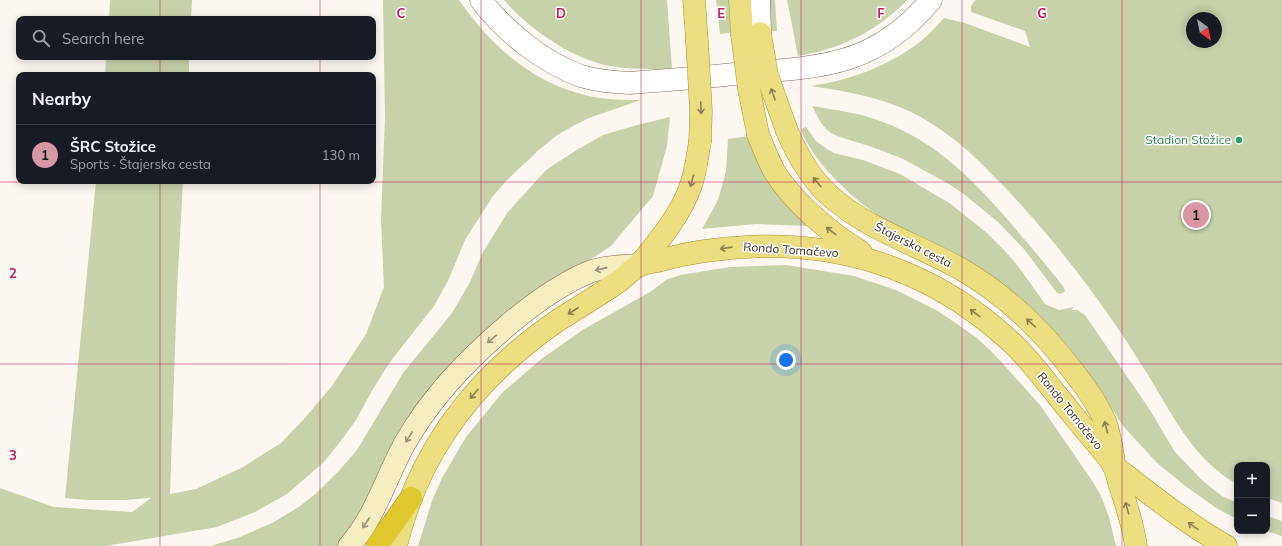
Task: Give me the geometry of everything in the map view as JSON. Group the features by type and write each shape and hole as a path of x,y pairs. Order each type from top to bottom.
{"highway":[{"path":"377,546 410,498"}],"main road":[{"path":"639,265 665,232 684,202 691,186 700,142 701,111 694,0"},
{"name":"Štajerska cesta","path":"740,0 787,131 805,166 828,194 846,208 894,236 960,268 1000,296 1050,342 1080,380 1093,399 1105,421 1114,466"},
{"name":"Štajerska cesta","path":"752,0 751,34 753,113 758,134 766,154 775,171 801,204 845,242 875,261"},
{"name":"Rondo Tomačevo","path":"396,546 410,498 437,442 464,406 491,376 545,330 620,281 639,265 691,253 741,246 778,246 835,251 875,261 903,271 934,286 962,303 1008,339 1039,372 1114,466 1128,509 1136,546"},
{"path":"1114,466 1182,518 1226,546"}],"street":[{"path":"481,0 502,25 517,38 550,61 581,76 609,82 630,83 804,68 840,61 863,53 890,39 931,0"},
{"path":"751,34 759,0"},
{"path":"349,546 368,521 395,461 416,426 444,387 482,347 523,312 564,285 592,271 614,266 639,265"}],"green space":[{"path":"110,0 192,0 191,16 109,16"},
{"path":"383,0 459,0 471,17 499,47 515,61 550,82 589,96 615,100 641,100 589,118 556,136 508,179 493,196 465,240 448,281 434,306 390,362 356,420 324,462 287,494 255,512 217,527 106,546 0,546 0,488 54,507 132,512 151,498 86,500 65,498 96,184 183,184 177,291 170,494 196,489 243,467 281,443 332,386 366,334 384,287 381,220 385,117"},
{"path":"504,0 667,0 672,69 625,68 610,66 581,57 566,50 539,32 526,22"},
{"path":"716,0 732,0 736,32 720,34"},
{"path":"768,0 775,0 777,31 771,31"},
{"path":"787,0 907,0 884,21 857,37 829,49 798,56"},
{"path":"975,0 1282,0 1282,503 1270,499 1270,462 1234,462 1234,482 1221,474 1194,447 1172,416 1130,346 1087,285 1056,245 1023,207 972,154 943,131 911,112 887,102 862,95 811,86 837,81 887,63 919,42 944,18 965,23 1030,47 1025,31 971,12 971,6"},
{"path":"106,60 189,60 189,72 105,72"},
{"path":"812,106 848,112 875,119 901,129 933,148 948,159 988,197 1063,286 1065,291 1061,294 1057,293 1024,249 998,222 965,195 949,184 903,159 831,133 821,123"},
{"path":"670,117 667,146 653,196 611,246 519,306 467,350 362,516 337,546 211,546 240,537 274,522 300,506 337,473 357,450 403,373 452,313 470,282 482,254 507,213 546,170 603,135"},
{"path":"806,127 816,141 834,153 863,160 900,174 951,204 988,234 1004,250 1018,266 1045,304 1059,310 1073,307 1072,310 1077,310 1085,315 1150,410 1175,452 1203,481 1222,496 1234,502 1234,517 1216,508 1184,485 1156,462 1123,426 1101,392 1050,330 863,205 836,180 821,163 807,143 801,129"},
{"path":"748,136 809,226 756,224 702,229 718,200 726,171 728,139"},
{"path":"786,265 854,276 896,290 938,311 977,338 994,354 1040,405 1093,482 1101,496 1109,517 1116,546 418,546 432,501 442,478 466,437 502,393 540,360 584,329 650,292 666,280 680,275 730,267"},
{"path":"1270,517 1282,521 1282,536 1270,532"}],"place":[{"name":"Stadion Stožice","path":"1239,140"},
{"name":"ŠRC Stožice","path":"1196,215"}]}
